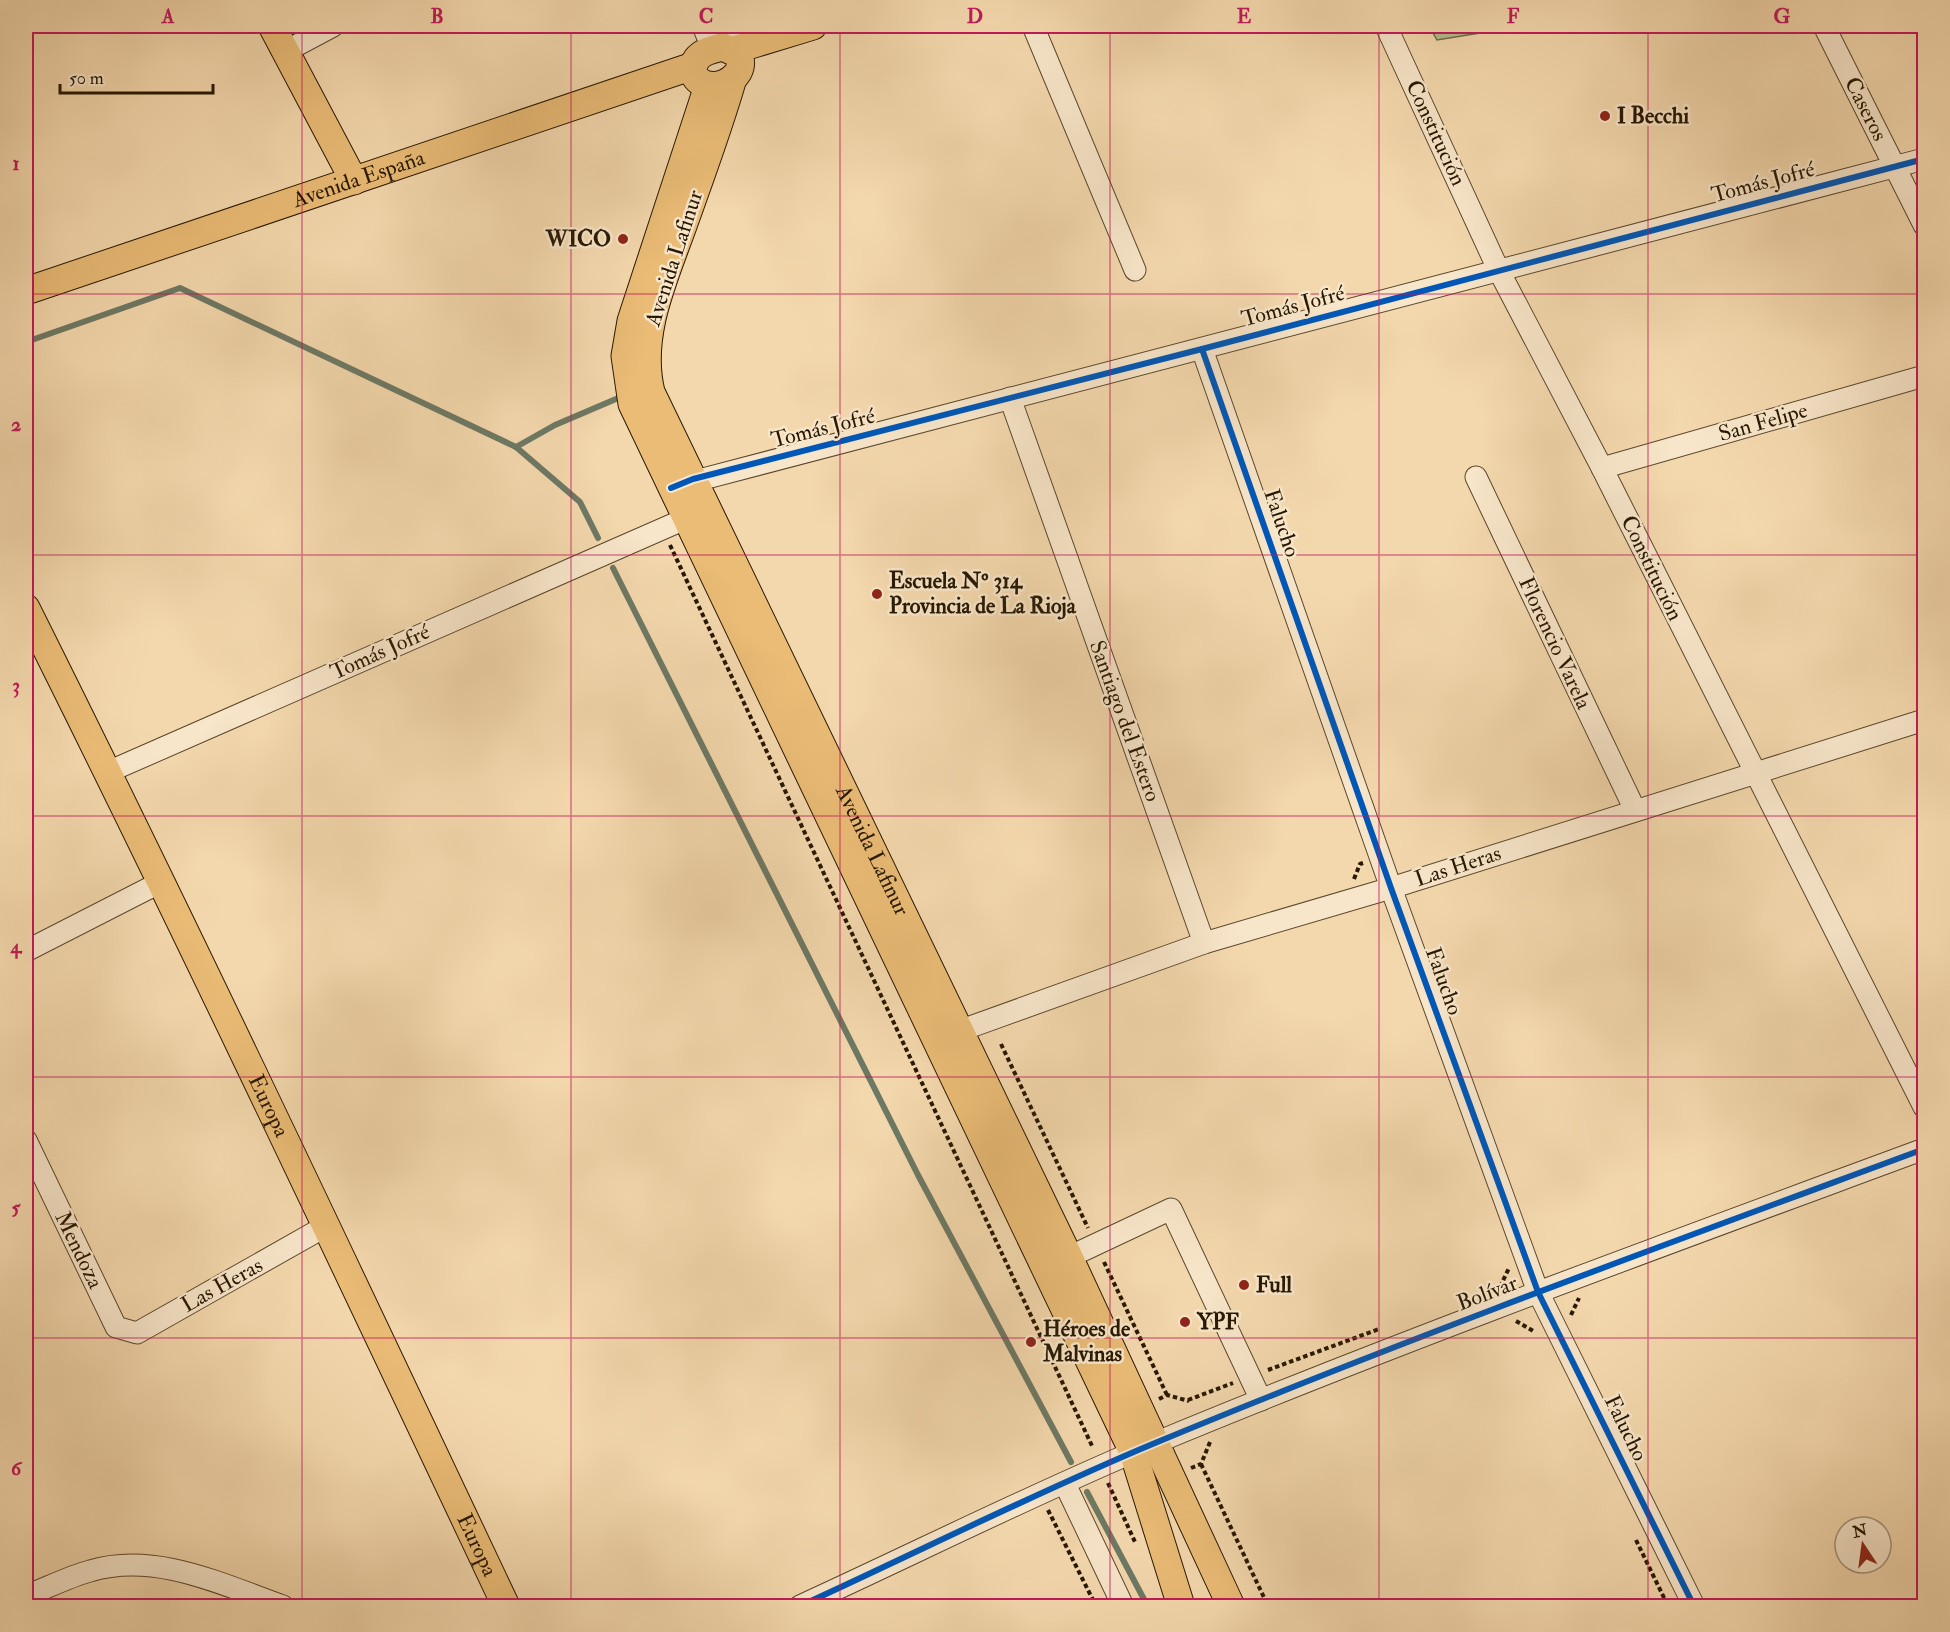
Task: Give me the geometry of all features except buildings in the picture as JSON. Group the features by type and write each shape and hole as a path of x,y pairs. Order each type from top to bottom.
{"main road":[{"path":"272,26 354,181"},
{"name":"Avenida España","path":"26,291 807,28"},
{"name":"Avenida Lafinur","path":"719,58 654,307 647,366 651,392 682,484 959,1031 1069,1257 1144,1447 1181,1606"},
{"name":"Avenida Lafinur","path":"682,484 674,523 1144,1447 1231,1606"},
{"name":"Europa","path":"26,608 108,772 327,1226 506,1606"}],"street":[{"path":"286,51 333,26"},
{"path":"719,58 747,26"},
{"path":"1033,26 1135,270"},
{"name":"Constitución","path":"1386,26 1498,269 1602,468 1754,774 1924,1107"},
{"name":"Caseros","path":"1824,26 1924,225"},
{"name":"Tomás Jofré","path":"682,484 1924,159"},
{"name":"Falucho","path":"1202,349 1391,888 1538,1292 1694,1606"},
{"name":"San Felipe","path":"1602,468 1924,376"},
{"name":"Santiago del Estero","path":"1010,398 1204,943"},
{"name":"Florencio Varela","path":"1476,477 1635,810"},
{"name":"Tomás Jofré","path":"108,772 674,523"},
{"name":"Las Heras","path":"959,1031 1204,943 1391,888 1924,720"},
{"path":"26,951 161,882"},
{"name":"Mendoza","path":"26,1140 116,1327"},
{"name":"Bolívar","path":"800,1606 1144,1447 1538,1292 1924,1149"},
{"path":"1069,1257 1171,1209 1261,1400"},
{"name":"Las Heras","path":"116,1327 137,1333 327,1226"},
{"path":"1065,1484 1123,1606"},
{"path":"26,1596 91,1570 124,1565 159,1567 197,1577 283,1606"}],"path":[{"path":"674,523 1140,1553"},
{"path":"1000,1044 1167,1395"},
{"path":"1488,1288 1499,1284"},
{"path":"1188,1400 1380,1329"},
{"path":"1201,1464 1268,1606"},
{"path":"1047,1507 1096,1606"}],"green space":[{"path":"1429,26 1498,26 1498,30 1437,40"}],"waterway":[{"path":"26,342 180,288 516,447 580,502 598,538"},
{"path":"516,447 555,425 623,396"},
{"path":"613,568 918,1175 1071,1462"},
{"path":"1087,1492 1146,1603"}],"cycle path":[{"path":"671,488 693,479 1202,349 1924,159"},
{"path":"1202,349 1391,888 1538,1292 1694,1606"},
{"path":"800,1606 1066,1482 1250,1404 1538,1292 1924,1149"}],"place":[{"name":"I Becchi","path":"1605,116"},
{"name":"WICO","path":"623,239"},
{"name":"Escuela Nº 314 Provincia de La Rioja","path":"877,594"},
{"name":"Full","path":"1244,1285"},
{"name":"YPF","path":"1185,1322"},
{"name":"Héroes de Malvinas","path":"1031,1342"}]}
